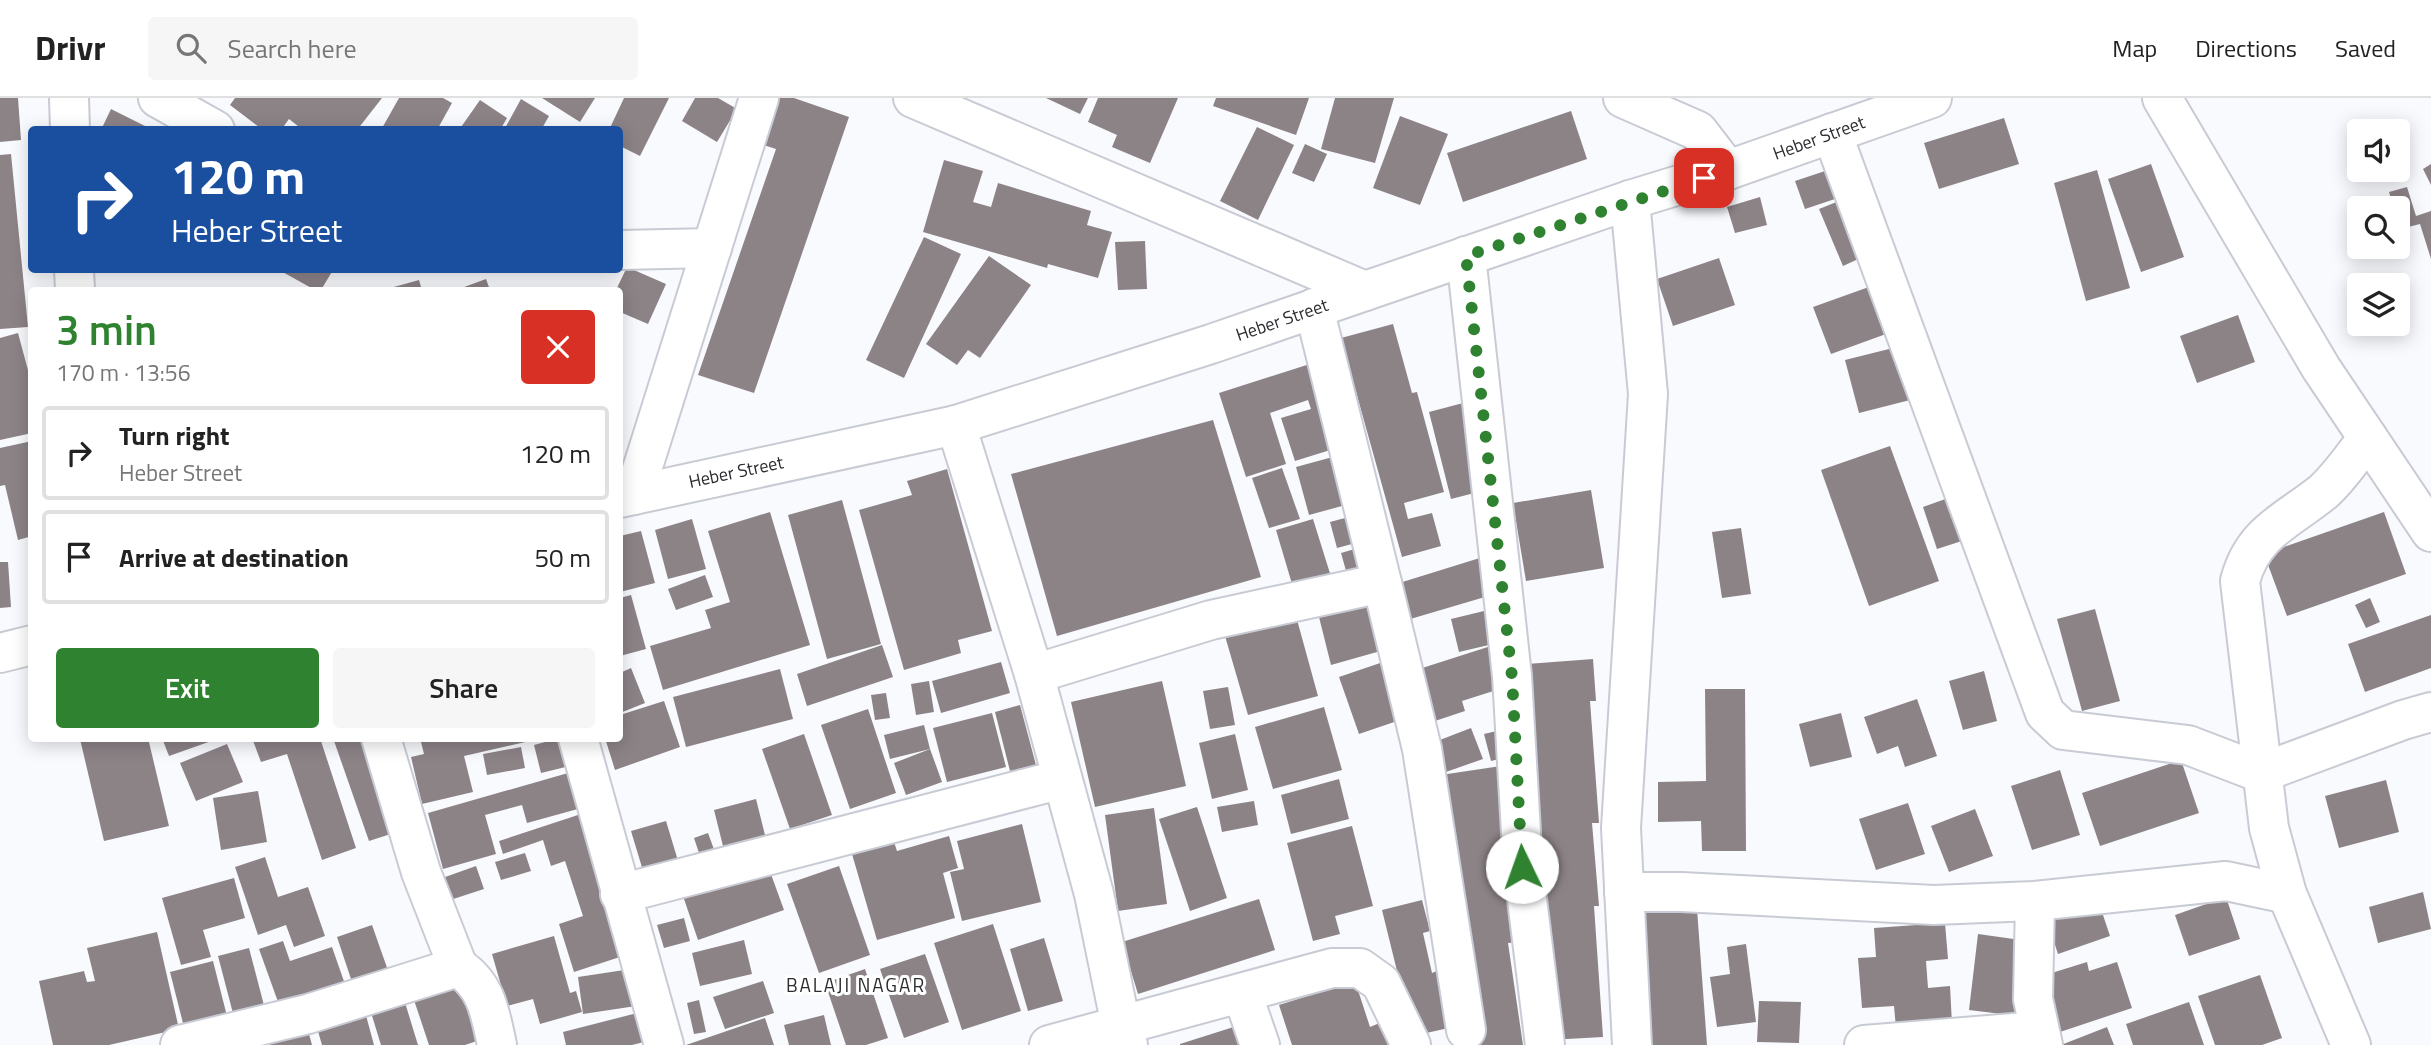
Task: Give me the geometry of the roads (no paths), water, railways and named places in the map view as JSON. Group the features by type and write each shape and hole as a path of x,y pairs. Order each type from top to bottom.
{"street":[{"path":"69,98 70,126"},
{"path":"158,98 208,126"},
{"path":"627,496 712,248 759,98"},
{"path":"914,98 1365,291"},
{"path":"1623,98 1698,131 1728,170"},
{"name":"Heber Street","path":"627,496 956,425 1314,309 1630,200 1728,170 1932,98"},
{"path":"2162,98 2321,368 2431,532"},
{"path":"1832,133 2045,712 2063,730 2188,744 2261,773 2431,712"},
{"path":"1630,200 1648,394 1621,828 1632,1045"},
{"path":"623,250 712,248"},
{"path":"1466,256 1512,677 1522,867 1545,1045"},
{"path":"1314,309 1422,749 1466,1030"},
{"path":"956,425 1034,674 1094,894 1125,1035"},
{"path":"2351,1045 2287,894 2269,828 2261,773 2258,713 2240,581 2245,561 2260,538 2325,490 2368,438"},
{"path":"1034,674 1210,620 1382,583"},
{"path":"0,653 28,646"},
{"path":"382,742 421,872 458,967 478,984 486,996 497,1045"},
{"path":"579,742 664,1045"},
{"path":"620,894 1062,779"},
{"path":"1624,892 1681,892 1934,905 2035,901 2226,881 2287,894"},
{"path":"1864,1045 2041,1038 2033,999 2035,901"},
{"path":"180,1045 308,1014 458,967"},
{"path":"1049,1045 1125,1035 1242,993 1332,968 1360,968 1381,983 1411,1045"},
{"path":"1242,993 1260,1045"}],"district":[{"name":"BALAJI NAGAR","path":"856,985"}]}
